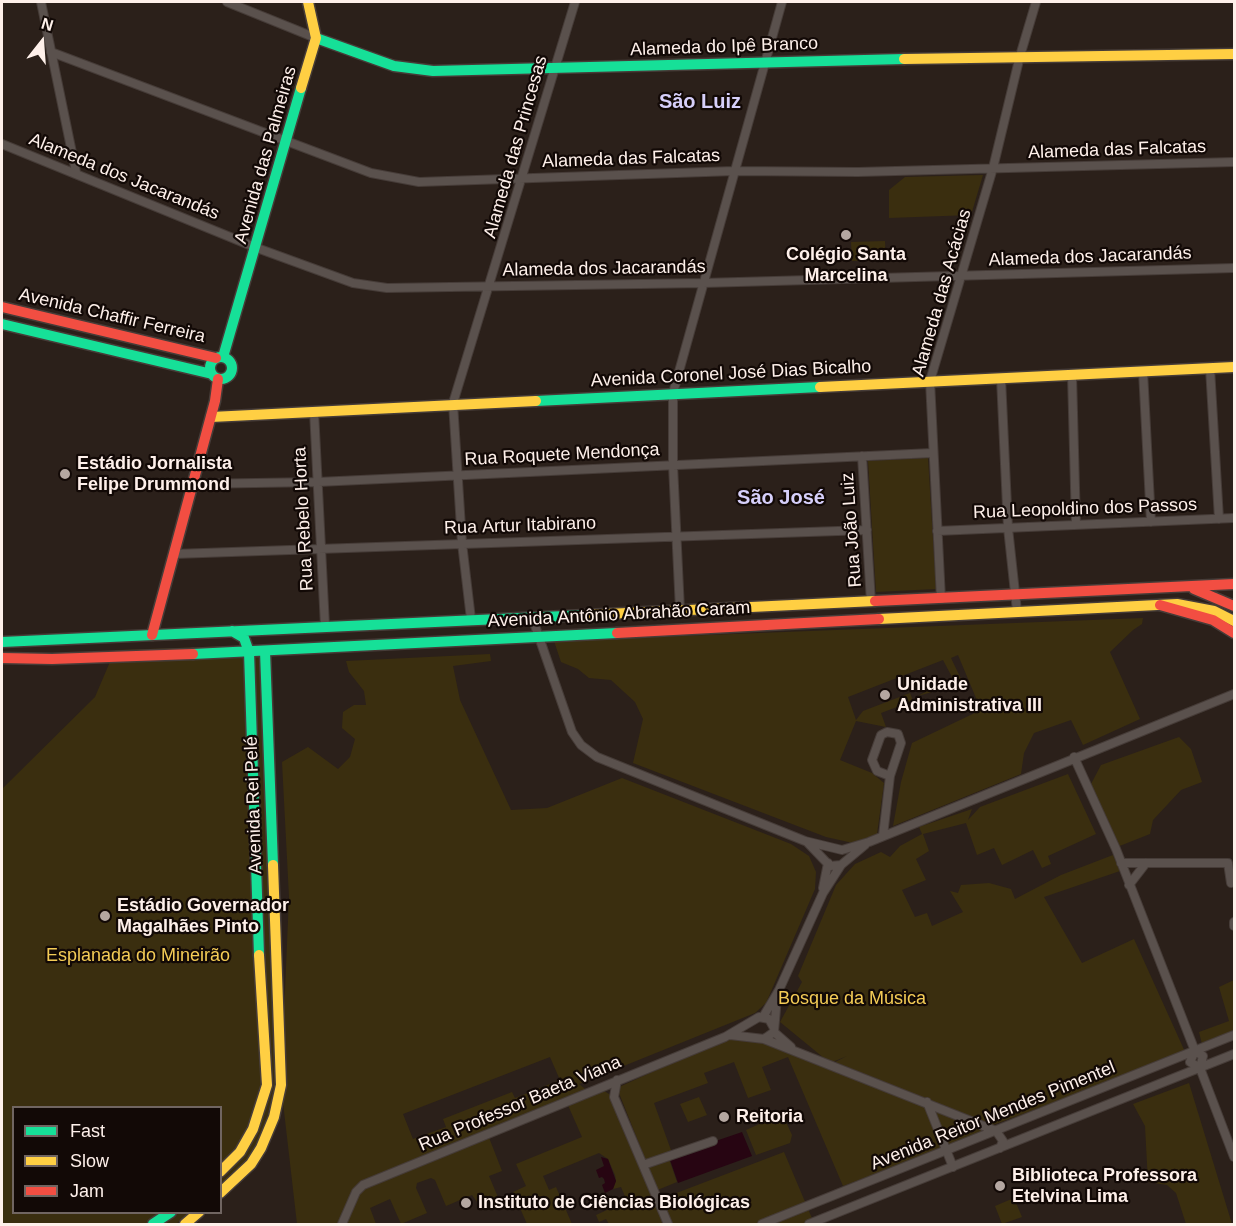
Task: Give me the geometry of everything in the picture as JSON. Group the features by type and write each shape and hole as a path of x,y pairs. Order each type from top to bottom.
{"main road":[{"name":"Avenida das Palmeiras","path":"223,358 257,248 316,38 308,2"},
{"name":"Alameda do Ipê Branco","path":"316,38 376,61 419,70 763,61 1234,54"},
{"name":"Avenida Chaffir Ferreira","path":"2,307 223,358"},
{"name":"Avenida Chaffir Ferreira","path":"2,324 219,377"},
{"path":"152,635 213,410 219,377 232,367 223,358 210,363 219,377"},
{"name":"Avenida Coronel José Dias Bicalho","path":"213,410 228,414 314,411 1234,367"},
{"name":"Avenida Antônio Abrahão Caram","path":"2,642 1234,585"},
{"name":"Avenida Antônio Abrahão Caram","path":"1178,587 1196,589 1234,606"},
{"path":"1160,604 1213,620 1234,633"},
{"name":"Avenida Antônio Abrahão Caram","path":"2,658 52,659 249,652 1160,604 1195,606 1214,611 1234,621"},
{"path":"774,606 775,623"},
{"path":"232,631 244,638 249,652"},
{"path":"84,638 86,658"},
{"path":"50,640 52,659"},
{"name":"Avenida Rei Pelé","path":"222,1191 251,1164 261,1148 279,1101 282,1066 271,854 266,651"},
{"name":"Avenida Rei Pelé","path":"222,1170 240,1152 254,1129 267,1085 255,890 253,734 249,652"},
{"path":"253,734 268,758"},
{"path":"255,890 271,854"},
{"path":"261,985 278,983"},
{"path":"153,1224 168,1214"},
{"path":"185,1224 197,1214"}],"street":[{"path":"41,2 76,172"},
{"name":"Alameda do Ipê Branco","path":"227,2 316,38"},
{"name":"Alameda das Princesas","path":"471,619 462,543 453,403 524,177 575,2"},
{"path":"680,610 673,465 673,393 763,61 782,2"},
{"name":"Alameda das Acácias","path":"941,598 930,381 993,168 1020,56 1036,2"},
{"name":"Alameda das Falcatas","path":"51,52 371,173 419,182 734,171 858,172 1234,162"},
{"name":"Alameda dos Jacarandás","path":"2,144 76,172 257,248 353,282 387,288 704,283 1234,268"},
{"path":"1210,368 1219,519"},
{"path":"1143,371 1150,522"},
{"path":"1072,375 1076,525"},
{"path":"1001,378 1008,528 1017,611"},
{"name":"Rua Rebelo Horta","path":"314,411 325,626"},
{"name":"Rua Roquete Mendonça","path":"192,484 318,482 932,453"},
{"name":"Rua João Luiz","path":"862,456 871,602"},
{"name":"Rua Leopoldino dos Passos","path":"937,531 1234,518"},
{"name":"Rua Artur Itabirano","path":"174,554 867,530"},
{"path":"532,617 572,732 581,745 597,757 806,841 842,850 869,842 1234,694"},
{"path":"883,836 890,776 901,743 898,734 887,732 881,735 872,760 877,771 890,776"},
{"path":"1074,757 1121,863 1195,1051 1190,1062 1200,1068 1234,1157"},
{"path":"806,841 834,867 869,842"},
{"path":"823,892 826,852 833,847"},
{"path":"774,1030 760,1038 752,1030 779,990 823,892 842,863 845,856 842,850"},
{"path":"1121,863 1228,863 1231,883"},
{"path":"1129,885 1146,863"},
{"path":"1234,922 1234,927"},
{"path":"774,1030 773,1017 779,990"},
{"path":"760,1018 772,1021 774,1030 800,1053"},
{"name":"Rua Professor Baeta Viana","path":"342,1224 356,1192 363,1185 730,1035 760,1018"},
{"name":"Rua Professor Baeta Viana","path":"730,1035 760,1038 996,1131"},
{"name":"Avenida Reitor Mendes Pimentel","path":"762,1224 1234,1035"},
{"name":"Avenida Reitor Mendes Pimentel","path":"809,1224 1234,1054"},
{"path":"615,1081 614,1097 668,1224"},
{"path":"594,1090 614,1097"},
{"path":"927,1102 953,1167"},
{"path":"996,1131 1003,1141 1000,1148"},
{"path":"643,1165 712,1141"}],"green space":[{"path":"983,175 971,215 889,218 889,190 905,177"},
{"path":"885,241 886,260 852,261 851,242"},
{"path":"928,458 936,589 876,592 868,461"},
{"path":"1143,618 1142,624 1110,652 1140,719 1083,745 1071,720 1034,733 1024,753 1021,774 893,826 901,782 912,743 981,710 958,655 951,658 963,683 918,696 952,677 943,660 848,697 856,720 863,711 910,693 913,701 881,713 886,727 856,721 840,760 872,773 884,783 877,834 853,843 826,837 633,763 643,719 635,702 611,680 589,678 578,669 561,662 554,641"},
{"name":"Esplanada do Mineirão","path":"259,645 275,974 275,1096 250,1161 222,1186 222,1106 12,1106 12,1214 190,1214 176,1224 2,1224 2,789 95,697 115,650"},
{"path":"490,654 491,661 453,666 460,700 511,810 547,808 622,778 791,844 809,856 816,872 815,889 766,1003 755,1013 579,1084 589,1092 604,1091 614,1097 643,1165 668,1156 677,1182 655,1191 666,1224 609,1224 606,1219 599,1222 596,1215 627,1201 621,1187 613,1189 616,1181 615,1175 608,1159 599,1153 543,1176 549,1190 556,1187 572,1224 527,1224 513,1192 526,1186 516,1164 582,1137 567,1103 488,1135 502,1171 489,1176 500,1202 486,1208 485,1204 480,1206 472,1195 446,1206 435,1180 431,1178 417,1183 416,1188 427,1213 401,1224 390,1199 370,1208 376,1224 297,1224 281,1085 289,897 282,762 308,747 338,769 350,757 355,739 342,728 343,712 354,705 366,705 364,691 349,672 346,661","holes":["550,1057 560,1080 515,1098 512,1092 443,1119 446,1127 413,1139 403,1114"]},
{"path":"1179,737 1191,749 1202,782 1181,790 1153,820 1150,834 1117,847 1091,784 1101,765"},
{"name":"Bosque da Música","path":"1068,774 1096,834 1048,856 1051,864 1042,868 1033,850 1002,865 994,848 977,855 966,823 923,834 929,851 916,859 926,880 902,890 915,917 927,913 932,926 963,912 950,891 958,893 961,885 989,883 1011,889 1015,899 1061,875 1113,855 1120,871 1044,897 1082,963 1134,939 1186,1054 993,1125 835,1062 847,1056 830,1063 780,1022 802,982 798,976 836,885 855,864 881,852 890,857 900,846 922,834 919,827 972,809 968,820 980,807"},
{"path":"1234,980 1234,1032 1202,1044 1199,1032 1229,1021 1219,987"},
{"path":"731,1036 756,1039 923,1103 944,1148 843,1186 788,1057 762,1067 771,1090 748,1098 734,1062 704,1073 708,1083 654,1103 672,1153 646,1161 617,1088"},
{"path":"1189,1083 1232,1224 1186,1224 1176,1193 1167,1185 1148,1182 1145,1126 1133,1104"},
{"path":"699,1097 707,1115 688,1122 680,1104"},
{"path":"927,1102 996,1131 946,1151"},
{"path":"775,1117 785,1120 792,1135 790,1143 756,1155 746,1130"},
{"path":"784,1152 814,1223 668,1224 658,1200"},
{"path":"1014,1198 1022,1217 1002,1224 995,1206"}],"shaded area":[{"path":"742,1132 752,1156 678,1183 669,1157"},
{"path":"601,1157 608,1159 616,1181 613,1189 605,1193 602,1185 605,1183 604,1179 599,1178 596,1170 604,1166"}],"traffic: fast":[{"path":"316,38 394,66 433,71 904,59"},
{"path":"223,357 301,88"},
{"path":"2,324 212,374"},
{"path":"221,357 229,360 232,368 229,376 221,379 213,376 210,368 213,360 221,357"},
{"path":"536,401 820,387"},
{"path":"2,642 586,615"},
{"path":"232,631 244,638 249,652 259,955"},
{"path":"193,654 617,633"},
{"path":"265,651 273,865"},
{"path":"153,1224 168,1214"}],"traffic: slow":[{"path":"301,88 316,38 308,2"},
{"path":"904,59 1234,54"},
{"path":"820,387 1234,367"},
{"path":"211,417 536,401"},
{"path":"586,615 875,601"},
{"path":"879,619 1177,604 1214,611 1234,621"},
{"path":"222,1191 251,1164 261,1148 274,1117 281,1085 273,865"},
{"path":"222,1170 240,1152 253,1129 267,1085 259,955"},
{"path":"185,1224 197,1214"}],"traffic: jam":[{"path":"2,307 216,358"},
{"path":"152,635 215,401 218,379"},
{"path":"875,601 1234,584"},
{"path":"1194,589 1234,606"},
{"path":"1160,605 1213,620 1234,633"},
{"path":"617,633 879,619"},
{"path":"2,658 52,659 193,654"}],"place":[{"name":"Colégio Santa Marcelina","path":"846,235"},
{"name":"Estádio Jornalista Felipe Drummond","path":"65,474"},
{"name":"Unidade Administrativa III","path":"885,695"},
{"name":"Estádio Governador Magalhães Pinto","path":"105,916"},
{"name":"Reitoria","path":"724,1117"},
{"name":"Biblioteca Professora Etelvina Lima","path":"1000,1186"},
{"name":"Instituto de Ciências Biológicas","path":"466,1203"}],"district":[{"name":"São Luiz","path":"700,102"},
{"name":"São José","path":"781,498"}]}
